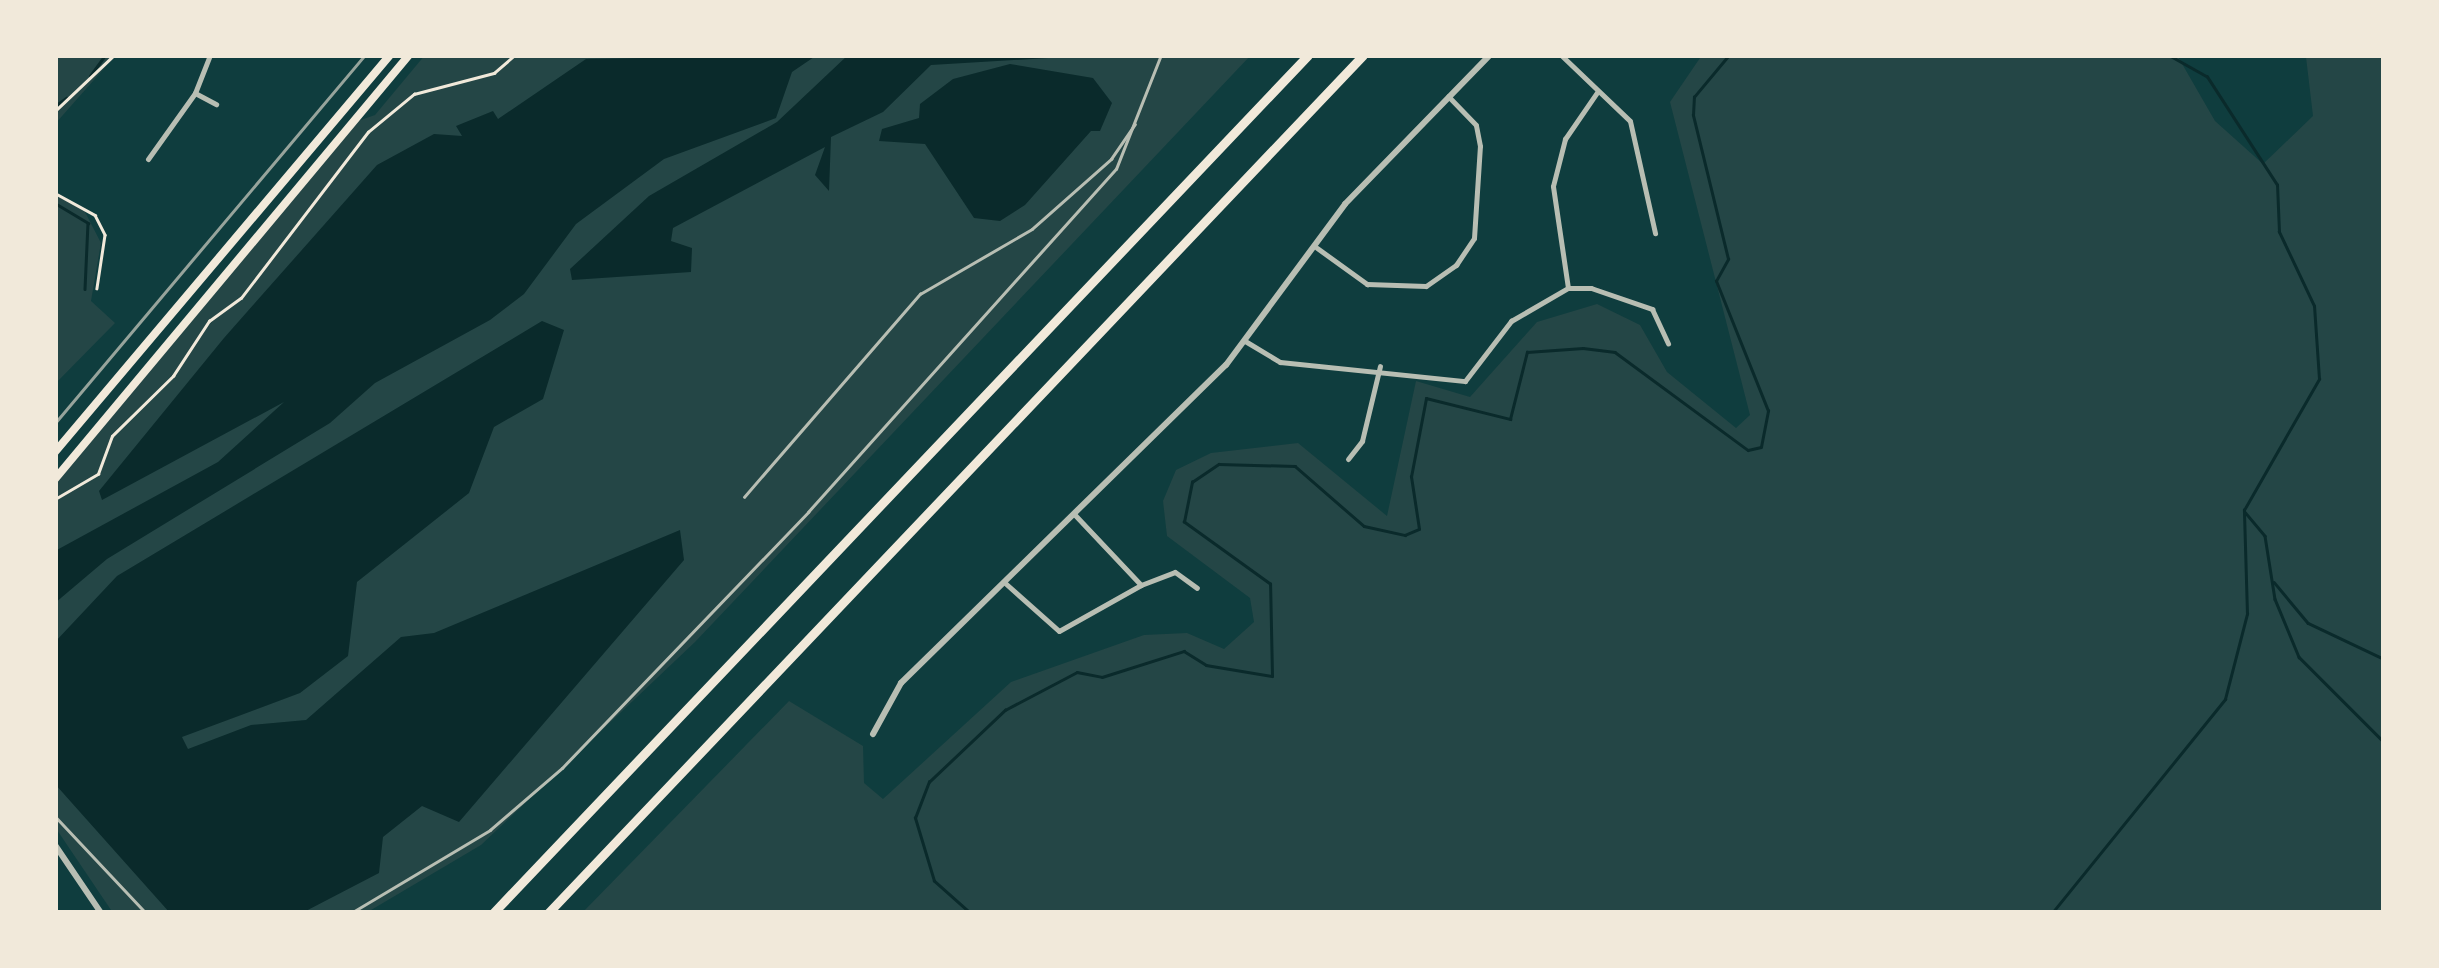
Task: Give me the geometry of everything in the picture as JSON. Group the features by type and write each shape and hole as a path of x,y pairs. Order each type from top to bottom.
{"highway":[{"path":"494,913 1308,55"},
{"path":"548,913 1363,55"}],"main road":[{"path":"55,452 390,55"},
{"path":"55,479 410,55"}],"street":[{"path":"148,159 195,93 210,55"},
{"path":"874,734 901,684 1245,341 1318,248 1345,204 1490,55"},
{"path":"1562,55 1632,126 1655,233"},
{"path":"1568,288 1554,186 1565,139 1598,91"},
{"path":"195,93 216,104"},
{"path":"1318,248 1367,284 1426,286 1456,265 1474,238 1480,146 1476,125 1448,96"},
{"path":"1245,341 1280,362 1380,366 1464,382 1511,321 1568,288 1633,298 1658,316 1668,344"},
{"path":"1348,460 1362,441 1380,366"},
{"path":"1074,514 1141,584"},
{"path":"1005,583 1059,631 1141,584 1175,572 1197,588"},
{"path":"55,845 102,913"}],"lane":[{"path":"351,913 490,830 562,768 1098,193 1138,118 1161,55"},
{"path":"744,498 920,294 1032,229 1111,159 1138,118"},
{"path":"55,816 146,913"}],"path":[{"path":"55,111 114,55"},
{"path":"55,499 98,474 112,436 174,376 209,321 241,298 368,132 414,94 494,73 515,55"},
{"path":"55,193 95,215 105,235 97,288"}],"shaded area":[{"path":"55,55 116,55 55,124"},
{"path":"425,55 1251,55 695,642 481,845 366,913 113,913 55,827 55,483 355,122 375,115"},
{"path":"817,55 792,72 776,118 664,159 576,224 524,294 490,320 375,383 330,423 107,559 55,603 55,551 218,462 284,402 102,500 99,491 224,338 377,165 434,134 462,136 456,126 493,111 498,119 586,59"},
{"path":"848,55 1097,55 931,65 883,112 831,137 829,191 815,175 825,147 673,228 671,241 692,248 691,272 572,280 570,269 649,196 777,122"},
{"path":"1702,55 2177,55 2215,121 2263,164 2313,116 2306,57 2384,55 2384,913 582,913 789,701 863,746 864,783 883,799 1011,682 1144,635 1187,633 1224,649 1254,622 1250,598 1167,536 1163,501 1176,470 1211,453 1298,443 1387,516 1416,381 1470,397 1537,322 1597,304 1640,325 1667,372 1736,428 1750,415 1670,102"},
{"path":"1010,64 1093,78 1112,103 1100,131 1091,131 1025,205 1000,221 974,218 925,144 879,141 882,129 919,118 920,104 953,79"},
{"path":"55,195 84,210 101,243 91,301 115,323 55,384"},
{"path":"542,321 564,330 543,399 494,427 469,493 357,582 348,656 300,693 182,737 188,749 251,725 306,720 401,637 434,633 680,530 684,560 459,822 422,806 383,837 379,873 302,913 170,913 55,784 55,642 117,576"}],"waterway":[{"path":"90,76 105,55"},
{"path":"970,913 934,881 915,818 929,782 1005,710 1077,672 1102,677 1184,651 1206,665 1272,676 1270,584 1184,522 1192,482 1219,464 1295,466 1364,526 1405,535 1419,529 1411,477 1426,398 1510,419 1527,352 1583,348 1615,352 1748,450 1761,447 1768,411 1716,281 1728,259 1693,115 1694,97 1729,55"},
{"path":"2052,913 2225,699 2247,614 2244,510 2319,379 2314,306 2279,232 2277,185 2207,77 2168,55"},
{"path":"55,106 66,98"},
{"path":"55,203 88,223 85,289"},
{"path":"2245,512 2265,536 2275,599 2299,657 2384,742"},
{"path":"2274,582 2308,623 2384,659"}],"railway":[{"path":"55,423 365,55"}]}
